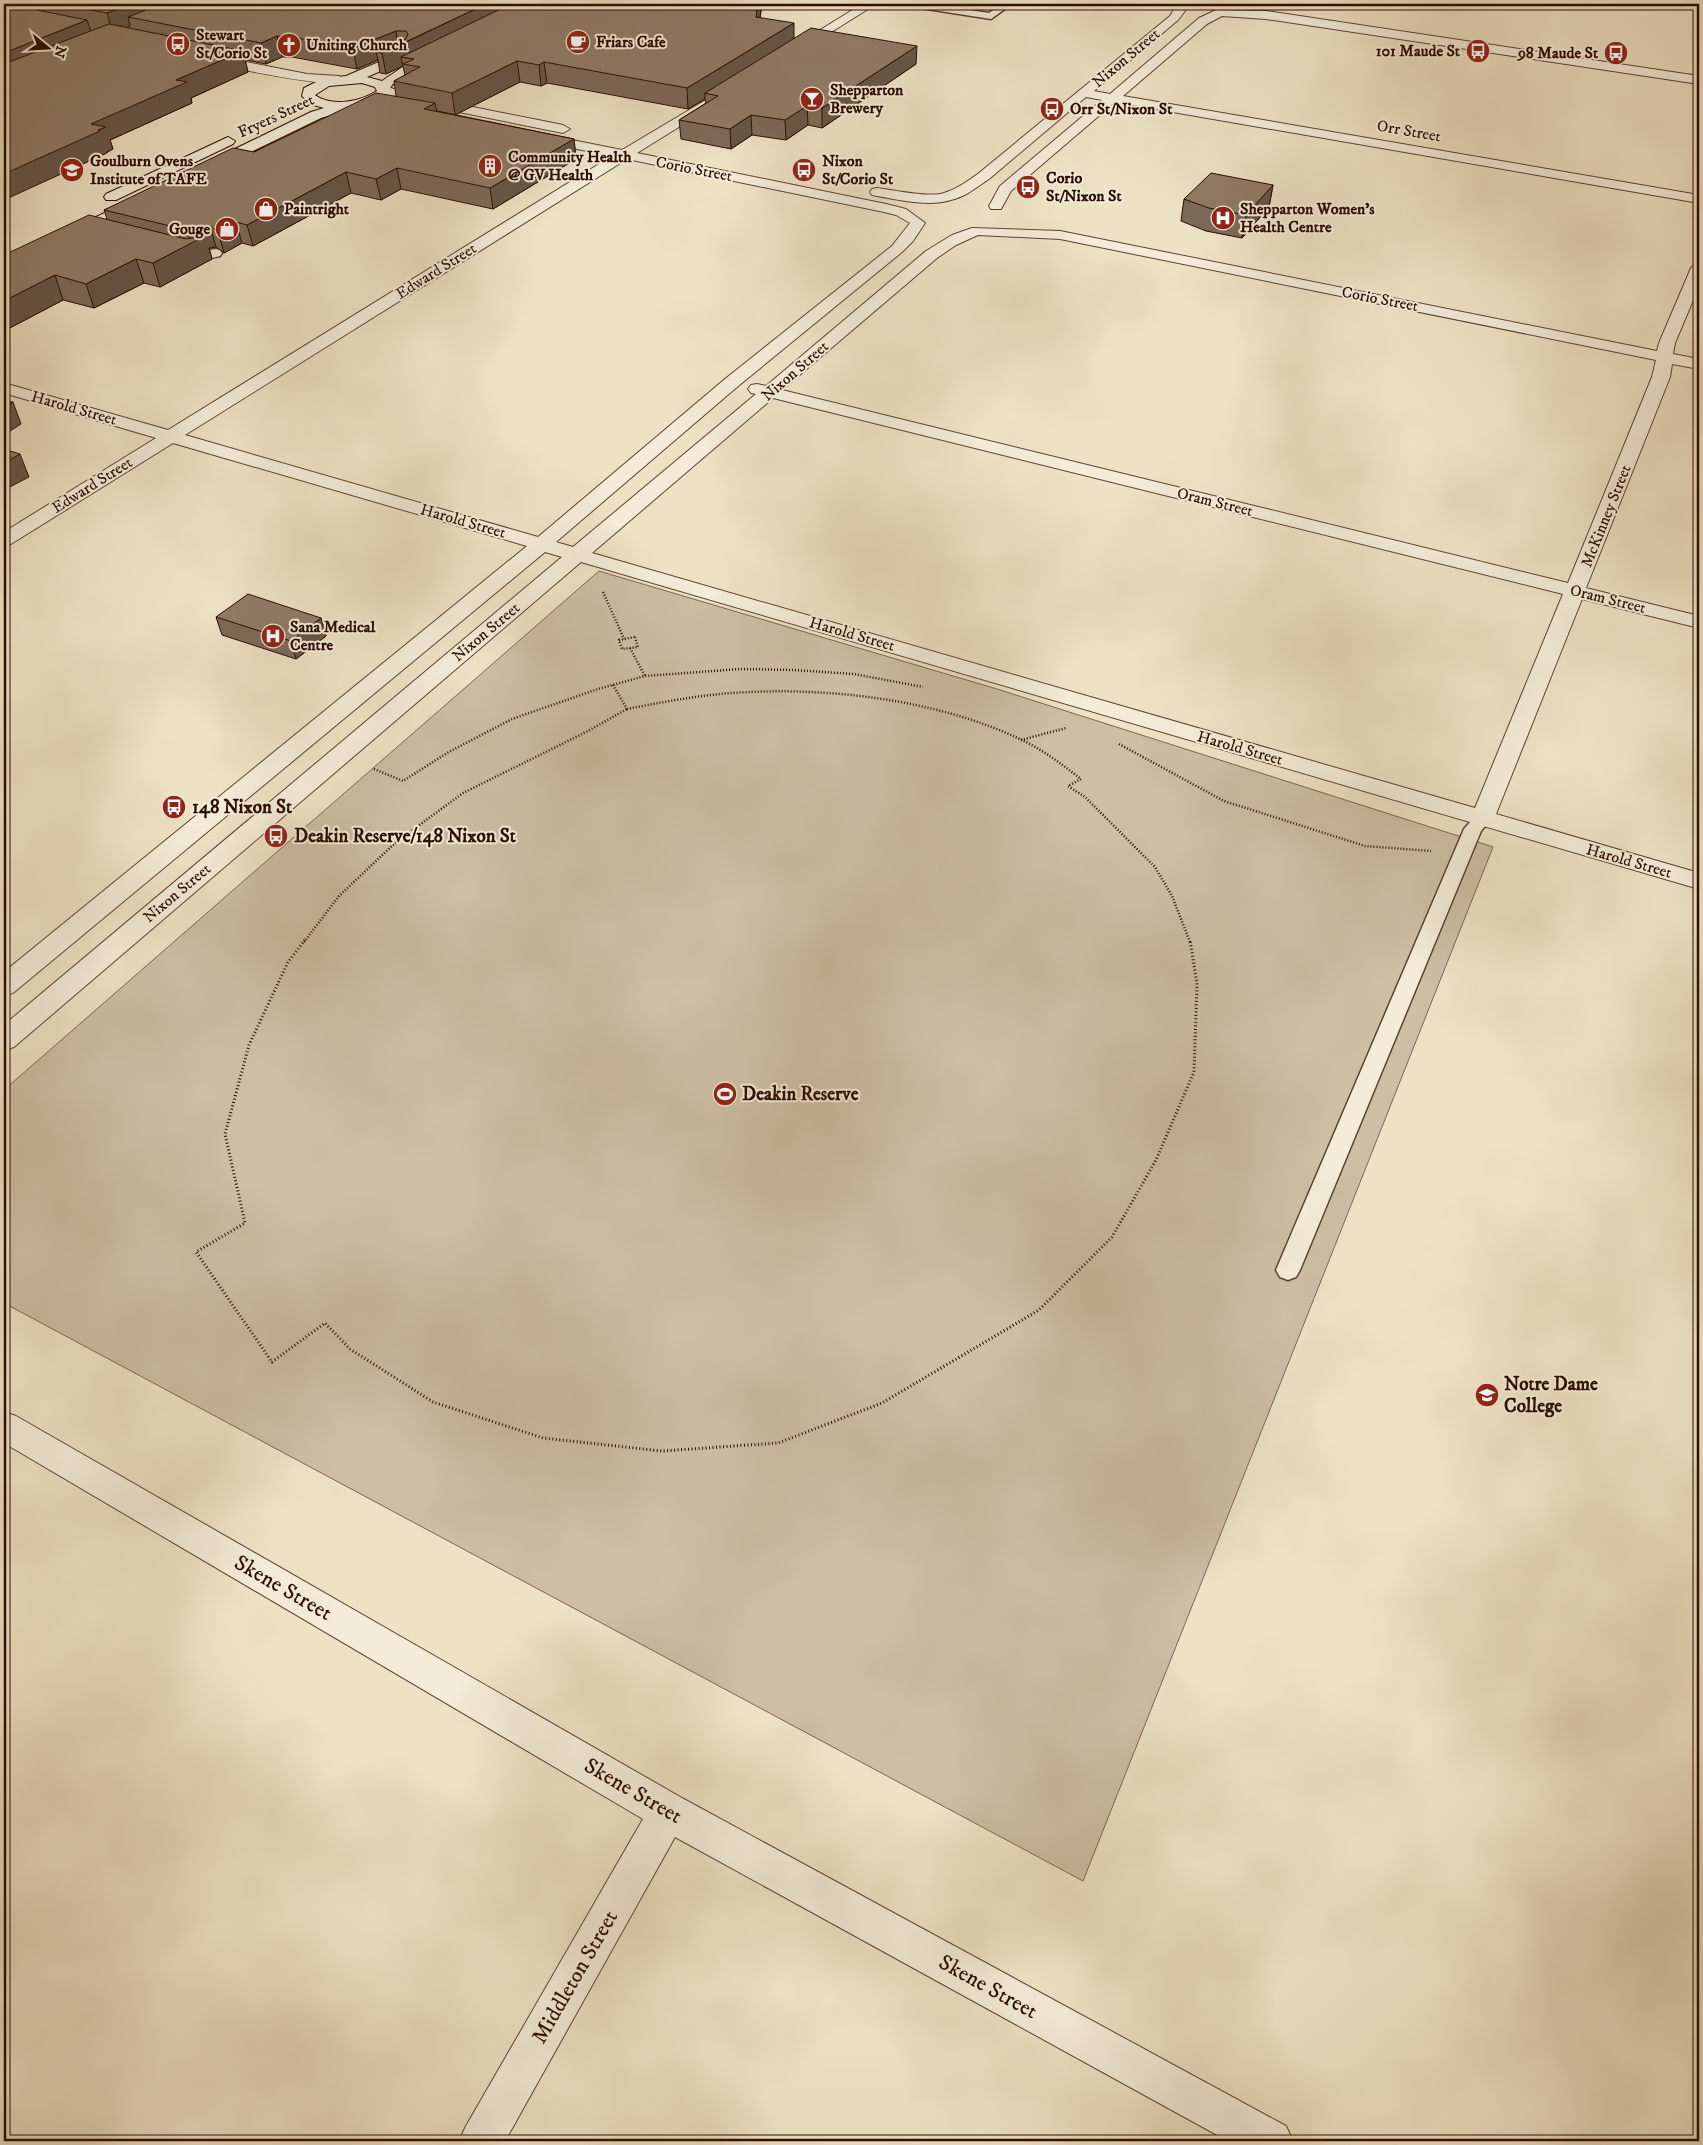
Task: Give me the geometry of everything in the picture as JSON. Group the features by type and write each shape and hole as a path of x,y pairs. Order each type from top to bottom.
{"street":[{"path":"779,59 870,4"},
{"path":"1177,4 1196,11 1266,15 1388,29"},
{"name":"Nixon Street","path":"4,986 542,544 731,383 897,249 908,238 926,226 912,214 916,207 926,201 944,197 968,188 984,176 1174,18 1179,11 1177,4"},
{"path":"1221,12 1237,8 1241,4"},
{"path":"1254,4 1388,29 1560,55 1699,80"},
{"name":"Nixon Street","path":"4,1040 942,245 956,237 993,227 1001,222 1006,212 1005,189 1203,21 1221,12"},
{"path":"384,88 387,81 395,76 448,50"},
{"path":"345,79 307,78 201,63 294,88 306,100 309,91 316,86 345,79 414,51"},
{"path":"1560,55 1699,71"},
{"name":"Corio Street","path":"345,79 372,81 398,96 758,168"},
{"name":"Fryers Street","path":"197,173 316,115 379,96 384,88"},
{"name":"Orr Street","path":"1084,93 1699,199"},
{"name":"Edward Street","path":"4,540 720,95"},
{"name":"Corio Street","path":"306,100 324,104 390,107 886,208 901,212 926,226 977,232 1060,235 1699,364"},
{"name":"Fryers Street","path":"131,204 103,201 241,134"},
{"path":"862,189 909,197 944,197"},
{"path":"4,266 151,195"},
{"name":"Corio Street","path":"944,197 978,199 1060,235"},
{"name":"McKinney Street","path":"1483,818 1663,373 1667,343 1699,268"},
{"name":"Oram Street","path":"731,383 1699,622"},
{"name":"Harold Street","path":"4,388 1699,881"},
{"name":"Skene Street","path":"4,1426 668,1812 1271,2141"},
{"name":"Middleton Street","path":"481,2141 668,1812"}],"lane":[{"path":"914,4 991,16 1005,6"},
{"path":"80,229 96,233"},
{"path":"174,252 193,257 216,253"},
{"path":"1288,1270 1473,829 1483,818"}],"path":[{"path":"602,589 624,639"},
{"path":"635,638 638,647 622,649 619,640 624,639 635,638"},
{"path":"630,648 645,676"},
{"path":"370,768 403,781 447,753 512,719 645,676 740,669 794,670 854,674 927,688"},
{"path":"613,685 627,709"},
{"path":"735,693 812,694 888,701 943,713 1020,740 1056,760 1081,779 1068,786 1085,797 1155,867 1172,896 1190,940 1197,984 1194,1072 1156,1160 1112,1237 1039,1310 882,1403 778,1443 662,1451 543,1438 433,1402 350,1349 325,1323 272,1362 196,1252 245,1223 225,1134 249,1044 288,962 339,896 395,843 462,793 588,731 627,709 666,701 735,693"},
{"path":"1020,740 1072,727"},
{"path":"1115,743 1224,801 1364,846 1432,851 1466,846"}],"shaded area":[{"name":"Deakin Reserve","path":"599,571 997,689 1493,847 1083,1881 4,1303 4,1090"}],"building":[{"path":"4,4 7,4 87,20 4,53"},
{"path":"58,4 130,4 107,13"},
{"path":"161,4 486,4 382,53 376,52 406,39 408,34 406,31 396,31 353,48 287,36 277,36 261,43 128,17"},
{"path":"511,4 758,4 756,17 794,23 687,88 544,62 539,65 517,61 452,93 394,81 420,67 403,64 414,59 401,57"},
{"path":"109,24 243,51 176,80 187,82 91,124 106,127 98,130 100,131 4,174 4,64"},
{"path":"811,28 917,46 822,108 807,106 785,120 751,115 730,129 679,120 718,96 705,93"},
{"path":"376,93 435,103 424,109 574,139 490,188 397,168 376,179 346,172 247,225 236,222 218,232 210,226 187,230 104,210 233,148 254,152"},
{"path":"1211,173 1273,185 1246,215 1209,208 1184,199"},
{"path":"89,215 186,239 205,236 153,263 136,259 86,284 55,275 4,301 4,255"},
{"path":"4,400 13,402 4,407"},
{"path":"4,449 20,454 4,463"},
{"path":"248,594 321,618 291,641 216,617"}],"place":[{"name":"Friars Cafe","path":"578,42"},
{"name":"Stewart St/Corio St","path":"178,44"},
{"name":"Uniting Church","path":"289,45"},
{"name":"101 Maude St","path":"1478,51"},
{"name":"98 Maude St","path":"1616,53"},
{"name":"Shepparton Brewery","path":"812,99"},
{"name":"Orr St/Nixon St","path":"1052,109"},
{"name":"Community Health @ GV Health","path":"490,166"},
{"name":"Goulburn Ovens Institute of TAFE","path":"72,170"},
{"name":"Nixon St/Corio St","path":"804,170"},
{"name":"Corio St/Nixon St","path":"1028,187"},
{"name":"Paintright","path":"266,209"},
{"name":"Shepparton Women's Health Centre","path":"1223,218"},
{"name":"Gouge","path":"227,229"},
{"name":"Sana Medical Centre","path":"273,636"},
{"name":"148 Nixon St","path":"174,807"},
{"name":"Deakin Reserve/148 Nixon St","path":"276,836"},
{"name":"Deakin Reserve","path":"725,1094"},
{"name":"Notre Dame College","path":"1487,1395"}]}
